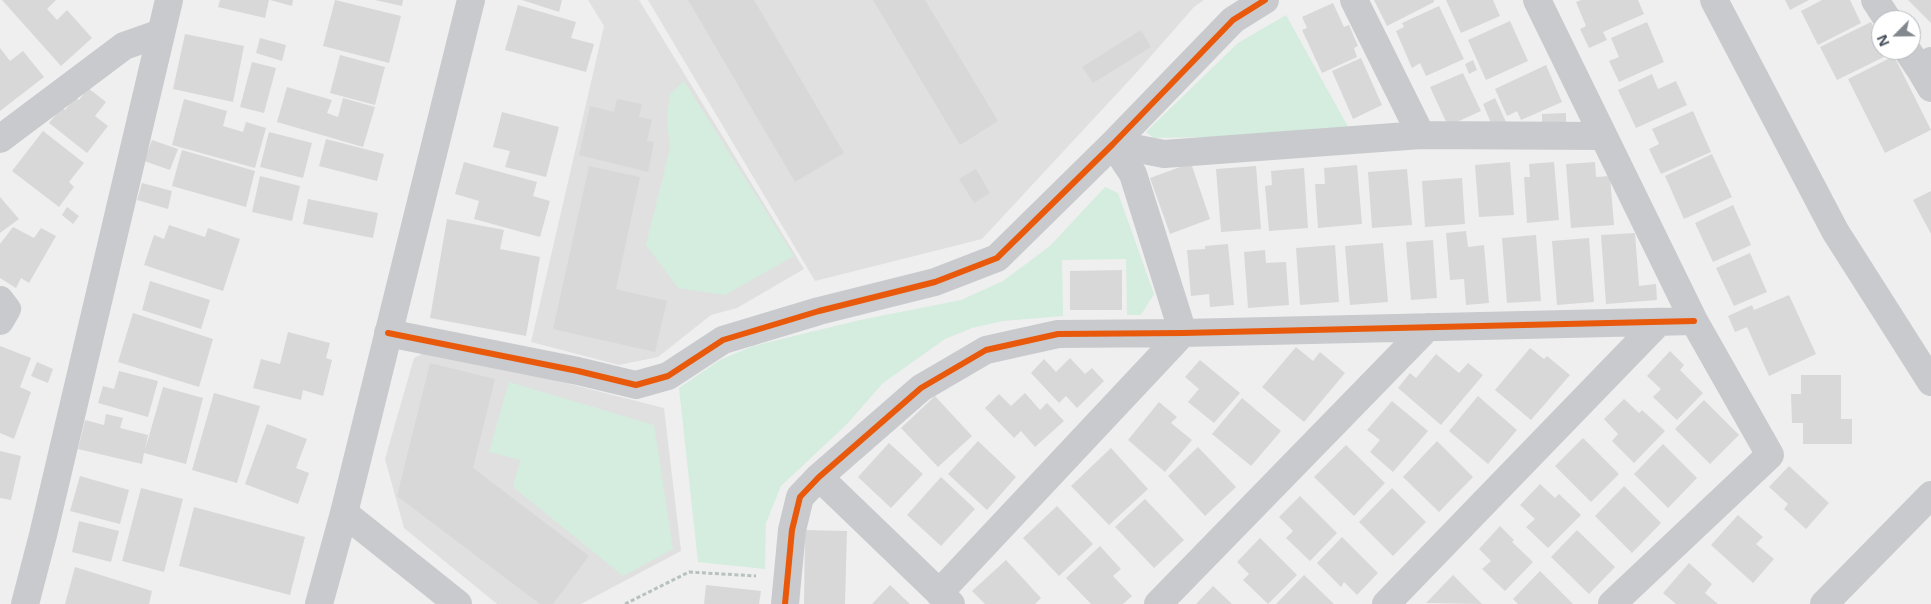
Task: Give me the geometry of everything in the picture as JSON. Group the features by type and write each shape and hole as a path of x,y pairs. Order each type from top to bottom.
{"street":[{"path":"25,604 43,535 169,0"},
{"path":"319,604 344,513 470,0"},
{"path":"388,333 578,371 636,385 668,376 723,340 819,311 935,282 996,258 1113,144 1233,20 1265,0"},
{"path":"1354,0 1421,135"},
{"path":"1536,0 1694,322 1770,455 1612,604"},
{"path":"1714,0 1835,231 1931,382"},
{"path":"0,139 124,46 161,32"},
{"path":"1113,144 1164,154 1421,135 1602,136"},
{"path":"1113,144 1133,174 1183,333"},
{"path":"0,300 7,309 0,321"},
{"path":"1386,604 1658,322"},
{"path":"786,591 792,530 800,497 819,477 921,388 986,350 1058,334 1694,322"},
{"path":"1158,604 1428,328"},
{"path":"819,477 945,598 1183,333"},
{"path":"1824,604 1931,495"},
{"path":"344,513 458,604"}],"path":[{"path":"625,604 689,572 786,591"}],"shaded area":[{"path":"588,0 639,0 804,269 737,308 711,315 658,357 619,365 531,342 604,26"},
{"path":"648,0 1204,0 1194,7 1137,72 982,239 815,281"},
{"path":"432,349 664,408 681,551 581,604 497,604 404,528 385,459 414,358"}],"green space":[{"path":"1286,15 1352,134 1154,138 1146,132 1238,43"},
{"path":"684,81 794,256 725,295 678,288 646,245 670,149 667,118 670,94"},
{"path":"1105,187 1118,193 1154,294 1141,315 1127,315 1126,259 1062,260 1063,316 1003,321 972,328 945,339 883,383 847,424 781,486 766,523 765,569 698,562 679,388 720,360 753,346 860,320 961,300 1003,281 1050,246"},
{"path":"509,382 654,425 673,549 623,576 513,487 520,460 489,452"}],"building":[{"path":"2,0 56,0 47,9 57,20 67,10 92,38 61,66"},
{"path":"220,0 269,0 265,18 218,7"},
{"path":"270,0 293,0 292,6"},
{"path":"335,0 401,16 389,63 323,46"},
{"path":"375,0 403,0 402,6"},
{"path":"522,0 562,0 559,12"},
{"path":"688,0 754,0 844,153 795,182"},
{"path":"873,0 925,0 998,121 960,145"},
{"path":"1374,0 1434,0 1434,2 1387,26"},
{"path":"1446,0 1493,0 1500,16 1461,33"},
{"path":"1581,0 1638,0 1644,14 1603,32 1607,40 1589,48 1580,29 1586,26 1576,2"},
{"path":"1785,0 1809,0 1790,10"},
{"path":"1822,0 1850,0 1861,23 1818,45 1801,11"},
{"path":"1908,0 1931,0 1931,23 1921,13 1921,10 1918,10"},
{"path":"1333,3 1344,27 1349,25 1358,46 1354,48 1357,57 1322,73 1302,30 1307,28 1302,17"},
{"path":"518,5 576,22 571,38 594,44 586,72 505,50"},
{"path":"1439,6 1464,59 1426,76 1420,63 1412,68 1396,31 1404,27 1402,23"},
{"path":"1510,21 1528,61 1486,80 1468,40"},
{"path":"1647,22 1664,62 1619,82 1609,61 1619,57 1611,38"},
{"path":"1871,22 1871,60 1878,60 1837,80 1820,47"},
{"path":"1141,30 1151,47 1093,83 1082,67"},
{"path":"185,34 244,46 233,102 173,89"},
{"path":"260,38 286,45 282,61 256,53"},
{"path":"0,48 10,61 23,51 44,77 0,111"},
{"path":"340,55 385,67 375,105 330,93"},
{"path":"1361,58 1382,105 1353,119 1332,71"},
{"path":"1473,60 1477,70 1469,74 1465,64"},
{"path":"1886,60 1896,60 1931,130 1885,153 1848,79"},
{"path":"252,62 276,68 264,113 240,107"},
{"path":"1546,65 1562,102 1521,120 1517,111 1507,116 1495,89"},
{"path":"1463,73 1481,111 1448,126 1430,87"},
{"path":"1652,74 1658,89 1676,81 1687,105 1636,128 1618,90"},
{"path":"287,87 332,100 327,113 338,117 343,98 375,107 363,147 277,122"},
{"path":"88,88 106,102 95,116 108,126 87,153 49,123 62,107 65,110 75,97 79,100"},
{"path":"1495,98 1507,124 1494,130 1483,104"},
{"path":"184,99 227,111 223,126 243,132 246,122 266,128 255,168 172,145"},
{"path":"617,99 642,104 639,117 652,120 647,141 654,142 648,172 579,155 590,106 614,112"},
{"path":"1693,111 1711,152 1661,174 1649,149 1659,144 1652,129"},
{"path":"502,112 559,127 546,177 505,167 510,151 493,147"},
{"path":"1566,113 1566,125 1542,126 1542,114"},
{"path":"43,131 84,163 69,182 74,187 59,207 12,171"},
{"path":"269,132 312,143 303,178 260,167"},
{"path":"326,139 384,154 377,181 319,166"},
{"path":"152,140 178,149 170,170 144,161"},
{"path":"182,150 255,171 246,207 172,186"},
{"path":"1712,154 1732,197 1684,219 1665,176"},
{"path":"464,162 537,182 533,196 550,201 540,237 474,219 479,201 455,194"},
{"path":"1510,162 1514,215 1479,217 1475,165"},
{"path":"1554,162 1559,220 1527,223 1524,177 1530,177 1529,164"},
{"path":"1595,162 1596,177 1610,176 1614,225 1571,228 1566,164"},
{"path":"1191,163 1210,219 1170,234 1150,178"},
{"path":"1357,165 1362,224 1318,228 1315,184 1325,184 1324,168"},
{"path":"589,166 640,177 616,289 667,301 655,352 553,329"},
{"path":"1256,166 1261,229 1221,232 1216,169"},
{"path":"1304,168 1308,228 1269,231 1265,186 1272,185 1271,171"},
{"path":"976,169 990,193 974,203 959,179"},
{"path":"1407,169 1412,225 1372,228 1368,172"},
{"path":"260,176 300,186 292,221 252,212"},
{"path":"1462,178 1465,224 1425,227 1422,181"},
{"path":"142,183 172,191 168,209 137,200"},
{"path":"1931,191 1931,234 1913,200"},
{"path":"0,197 19,219 0,233"},
{"path":"308,199 378,213 373,238 303,224"},
{"path":"1733,205 1751,245 1713,262 1695,223"},
{"path":"67,207 79,216 73,224 62,215"},
{"path":"447,219 504,230 500,249 540,257 526,336 430,318"},
{"path":"169,225 205,237 208,228 240,239 223,291 144,265 154,235 164,239"},
{"path":"13,227 34,238 41,228 56,236 29,283 21,278 16,288 0,278 0,244"},
{"path":"1466,231 1468,247 1484,245 1489,303 1466,305 1464,279 1450,280 1446,233"},
{"path":"1635,233 1639,286 1656,284 1657,300 1606,304 1601,235"},
{"path":"1536,235 1541,301 1507,303 1502,238"},
{"path":"1589,238 1594,302 1557,305 1552,241"},
{"path":"1433,240 1437,298 1411,300 1406,242"},
{"path":"1383,243 1388,302 1350,305 1345,246"},
{"path":"1228,244 1234,305 1210,307 1209,294 1191,296 1187,250 1205,249 1205,246"},
{"path":"1335,245 1339,302 1300,305 1296,248"},
{"path":"1265,250 1266,263 1286,262 1289,305 1248,308 1244,252"},
{"path":"1750,253 1767,292 1734,306 1716,268"},
{"path":"1122,270 1122,310 1070,310 1070,271"},
{"path":"150,281 210,300 201,329 142,310"},
{"path":"1789,295 1816,354 1769,376 1747,327 1735,332 1728,316 1752,305 1754,310"},
{"path":"133,313 213,339 199,387 118,362"},
{"path":"288,332 330,343 326,358 332,360 323,396 303,390 301,400 253,388 261,359 280,364"},
{"path":"0,346 31,358 20,387 31,392 14,439 0,433"},
{"path":"1296,347 1313,361 1320,352 1345,373 1304,422 1262,387"},
{"path":"1530,348 1544,359 1547,356 1570,375 1531,420 1495,390"},
{"path":"1670,351 1684,365 1680,370 1703,393 1677,420 1653,397 1661,389 1647,376"},
{"path":"1436,354 1459,373 1468,363 1483,375 1441,425 1398,388 1410,373 1416,378"},
{"path":"1070,358 1085,374 1092,368 1104,381 1077,408 1066,396 1059,403 1031,373 1044,359 1056,372"},
{"path":"1200,360 1240,393 1214,423 1188,402 1199,389 1185,377"},
{"path":"37,362 53,369 48,383 31,376"},
{"path":"430,363 495,379 473,468 589,556 553,604 540,604 397,496"},
{"path":"119,371 158,381 148,417 98,403 103,386 114,389"},
{"path":"1801,375 1841,375 1841,419 1852,419 1852,444 1803,444 1803,423 1792,423 1791,394 1801,394"},
{"path":"163,387 203,398 186,464 144,453 142,464 78,449 85,420 104,425 106,414 123,418 120,428 148,435 145,450"},
{"path":"214,393 260,406 237,483 192,470"},
{"path":"1025,393 1040,410 1047,403 1064,421 1035,447 1021,431 1014,438 985,408 999,394 1011,406"},
{"path":"935,396 972,436 938,467 901,428"},
{"path":"1478,396 1517,430 1488,464 1449,431"},
{"path":"1242,398 1281,431 1251,466 1212,434"},
{"path":"1624,399 1639,413 1642,410 1665,431 1634,463 1612,441 1618,434 1604,419"},
{"path":"1704,400 1739,435 1710,464 1675,429"},
{"path":"1392,401 1428,431 1393,472 1370,452 1380,440 1367,430"},
{"path":"1159,402 1177,417 1171,423 1192,440 1165,472 1128,440"},
{"path":"267,424 307,439 296,468 309,473 298,504 245,484"},
{"path":"1583,438 1619,474 1591,502 1555,466"},
{"path":"978,441 1016,477 987,510 948,474"},
{"path":"1437,441 1473,477 1439,512 1403,477"},
{"path":"889,443 923,474 891,508 858,477"},
{"path":"1663,444 1697,478 1668,508 1634,474"},
{"path":"1346,445 1385,483 1354,516 1314,477"},
{"path":"1198,447 1236,487 1205,516 1168,476"},
{"path":"1111,448 1148,489 1109,525 1071,486"},
{"path":"0,451 21,456 11,500 0,498"},
{"path":"1789,466 1829,503 1806,529 1784,509 1788,504 1769,487"},
{"path":"80,476 129,490 120,524 70,511"},
{"path":"941,477 975,509 941,546 907,515"},
{"path":"1540,484 1555,498 1559,494 1581,515 1548,548 1526,527 1535,519 1520,505"},
{"path":"1624,486 1661,523 1632,553 1595,516"},
{"path":"141,488 183,499 164,572 122,561"},
{"path":"1392,488 1426,522 1393,556 1359,522"},
{"path":"1300,496 1337,533 1310,561 1286,538 1293,531 1279,517"},
{"path":"1145,499 1184,540 1154,568 1115,527"},
{"path":"1057,506 1093,544 1059,576 1023,538"},
{"path":"194,507 305,537 290,595 179,566"},
{"path":"1738,515 1763,537 1756,544 1774,559 1753,583 1711,545"},
{"path":"79,521 119,531 111,562 72,552"},
{"path":"1500,526 1514,540 1512,542 1533,562 1505,591 1482,569 1491,561 1479,549"},
{"path":"805,530 847,531 845,604 804,604"},
{"path":"1577,530 1615,567 1589,594 1551,557"},
{"path":"1342,537 1378,573 1357,595 1344,582 1341,587 1317,563"},
{"path":"1260,538 1297,575 1268,604 1243,580 1249,574 1237,562"},
{"path":"1100,546 1121,569 1113,576 1132,596 1123,604 1091,604 1066,578"},
{"path":"1006,560 1041,598 1035,604 985,604 972,591"},
{"path":"1689,563 1712,584 1705,593 1718,604 1676,604 1663,593"},
{"path":"75,567 152,591 149,604 65,604"},
{"path":"1540,571 1573,604 1518,604 1513,599"},
{"path":"1304,575 1334,604 1276,604"},
{"path":"1453,575 1482,604 1426,603"},
{"path":"706,585 761,591 759,604 704,604"},
{"path":"890,585 910,604 872,604"},
{"path":"1213,586 1232,604 1196,604"}],"cycle path":[{"path":"388,333 578,371 636,385 668,376 723,340 819,311 935,282 997,258 1113,144 1233,20 1265,0"},
{"path":"785,604 792,530 800,497 819,477 921,388 986,350 1058,334 1183,333 1694,321"}]}
